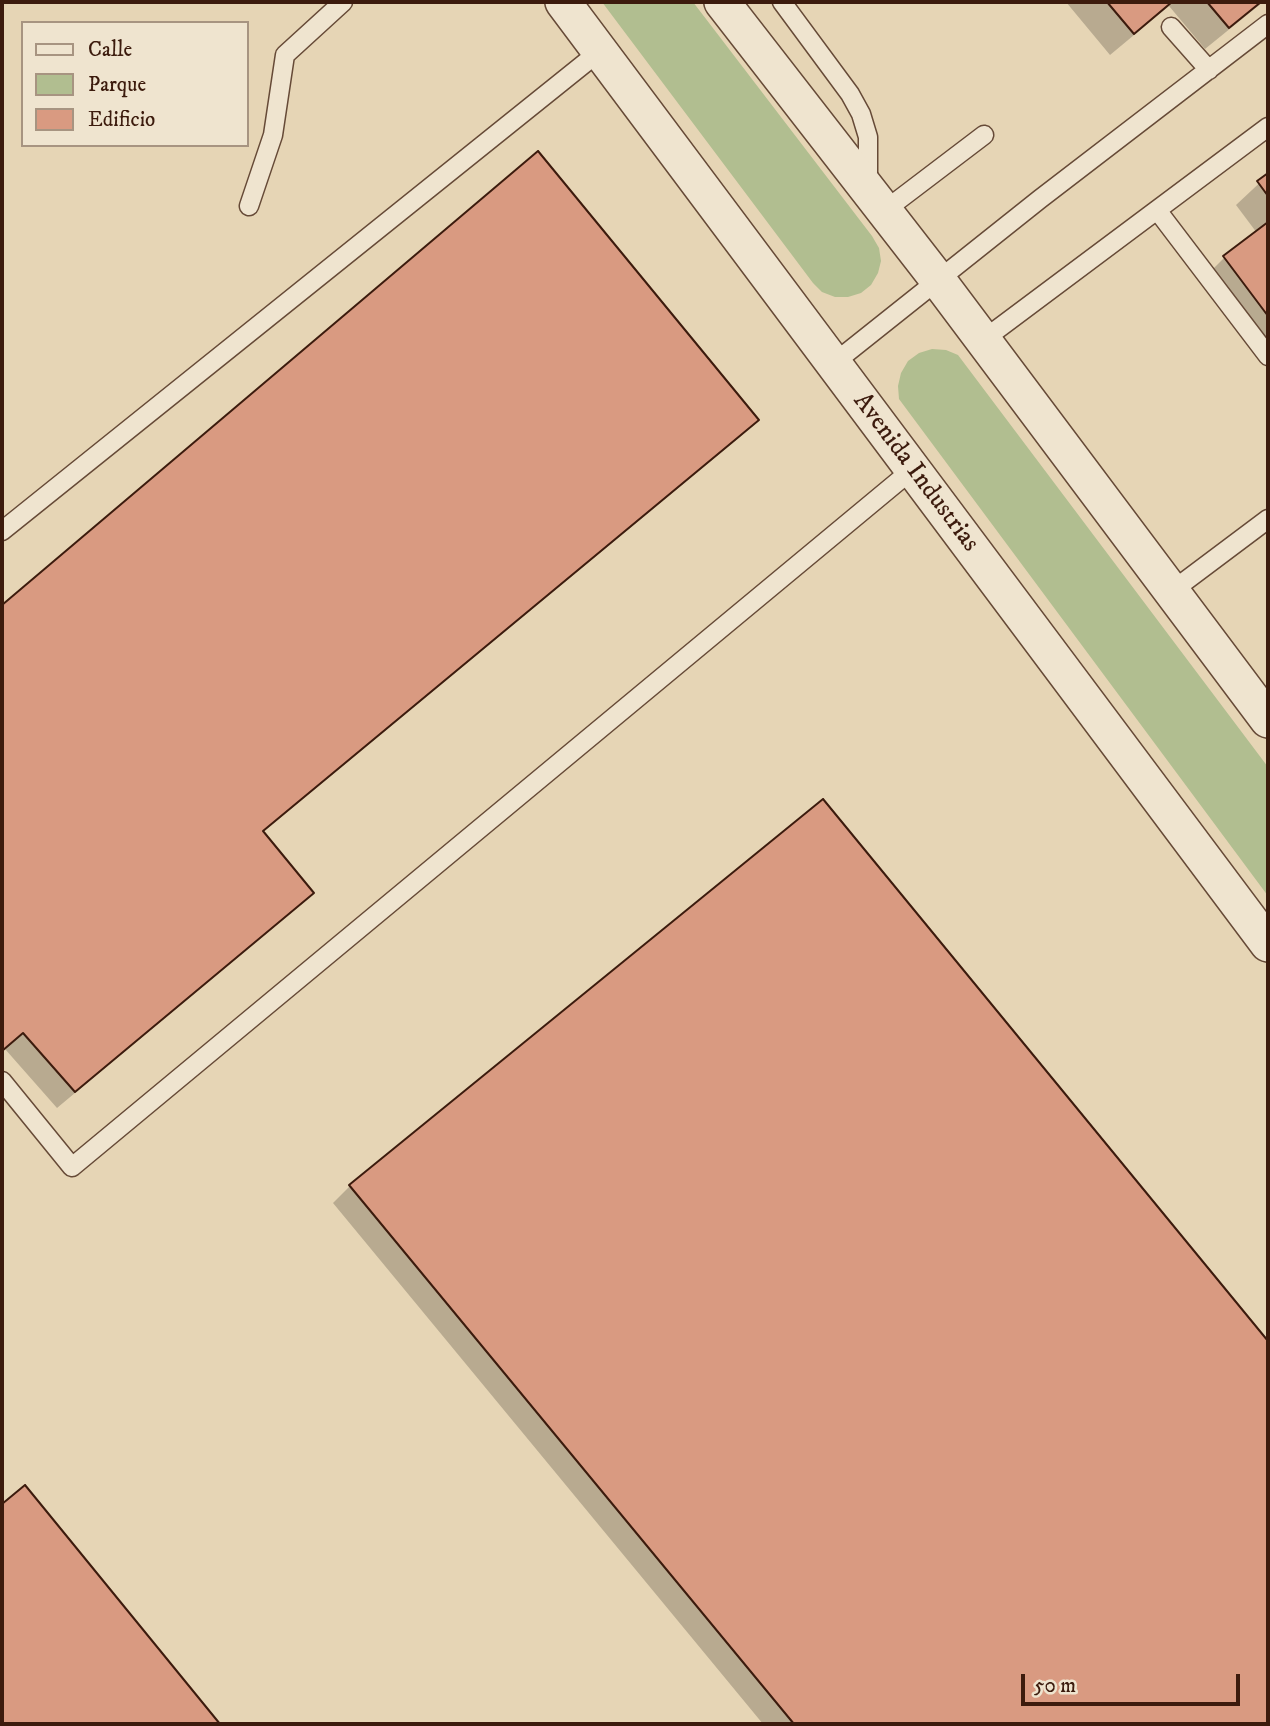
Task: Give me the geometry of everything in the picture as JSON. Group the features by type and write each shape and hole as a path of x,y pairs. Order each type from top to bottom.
{"street":[{"name":"Avenida Industrias","path":"563,2 1268,944"},
{"path":"722,2 983,340 1268,720"}],"lane":[{"path":"249,206 272,135 285,55 344,2"},
{"path":"782,2 850,94 861,114 868,137 876,200 984,135"},
{"path":"834,363 1102,150 1268,24"},
{"path":"1171,27 1209,70"},
{"path":"2,531 600,51"},
{"path":"983,340 1268,127"},
{"path":"1157,210 1268,356"},
{"path":"2,1081 72,1167 913,469"},
{"path":"1172,591 1268,519"}],"green space":[{"path":"602,2 693,2 872,236 879,248 881,261 871,285 861,293 835,297 822,292 813,283"},
{"path":"932,349 946,350 958,355 1268,767 1268,896 899,399 901,373 908,361 919,353"}],"building":[{"path":"1107,2 1172,2 1134,34"},
{"path":"1207,2 1261,2 1229,28"},
{"path":"538,151 759,420 263,831 314,893 75,1092 23,1033 2,1051 2,605"},
{"path":"1268,173 1268,196 1257,181"},
{"path":"1268,222 1268,316 1223,256"},
{"path":"823,799 1268,1341 1268,1724 794,1724 349,1185"},
{"path":"25,1485 220,1724 2,1724 2,1504"}]}
